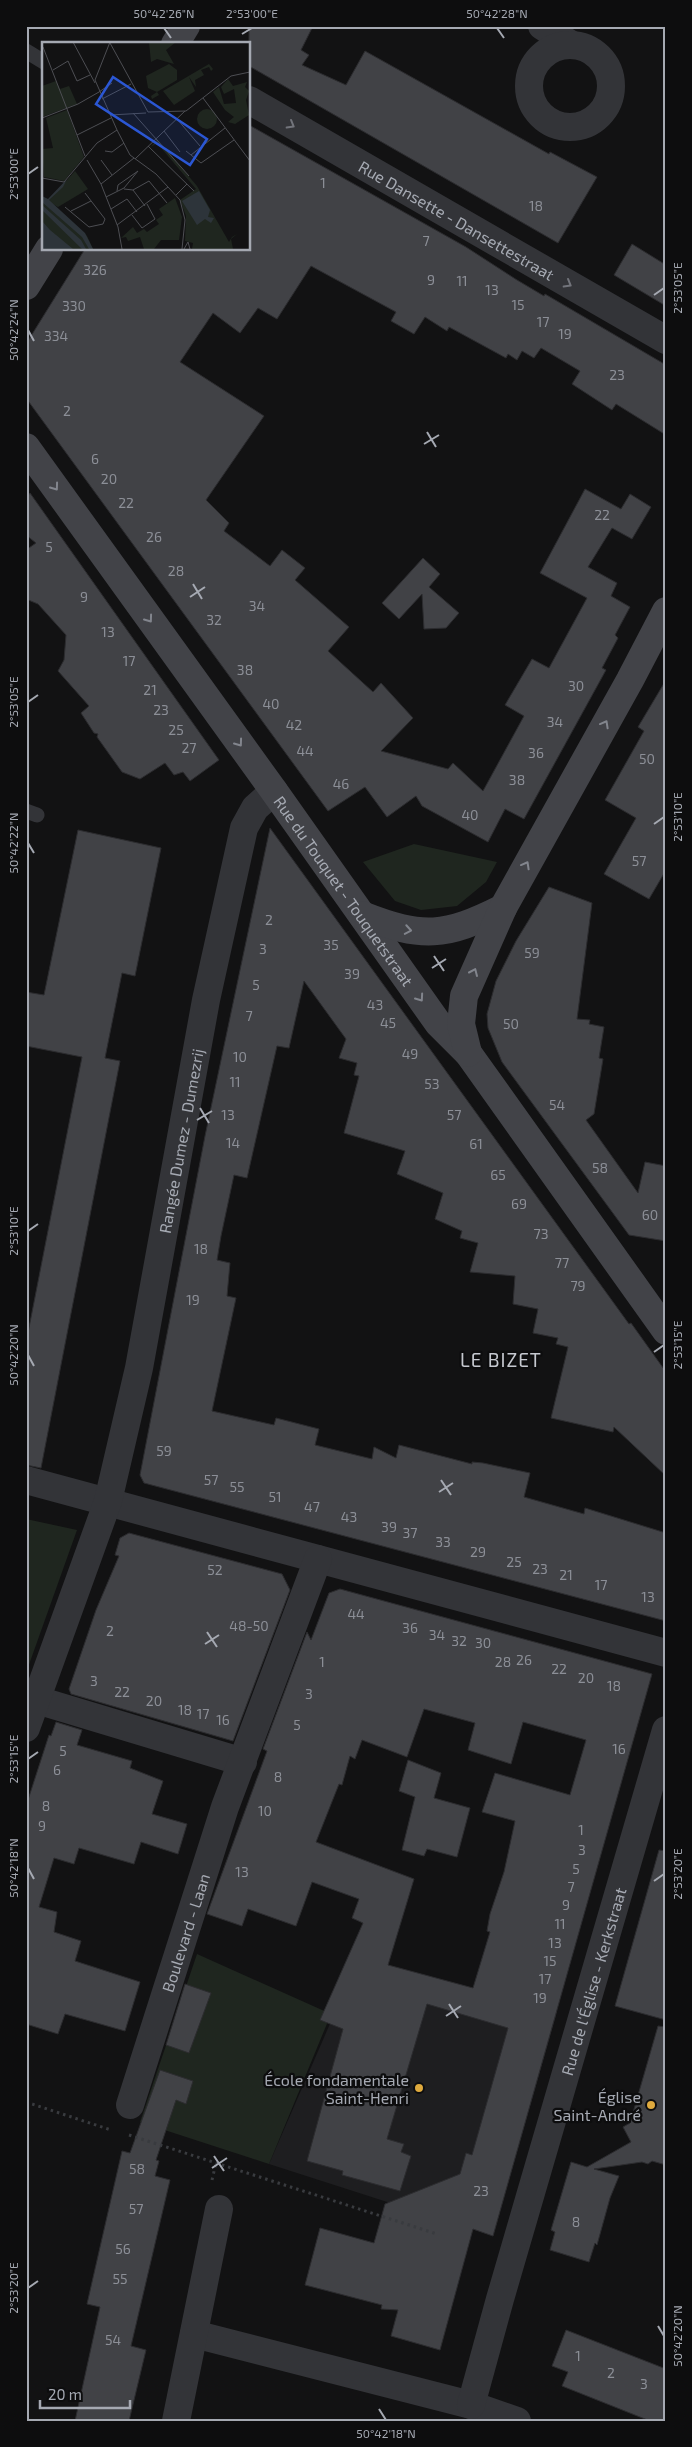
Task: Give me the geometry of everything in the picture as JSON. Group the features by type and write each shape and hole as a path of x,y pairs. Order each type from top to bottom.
{"street":[{"path":"175,42 186,26"},
{"path":"542,26 572,45"},
{"name":"Rue Dansette - Dansettestraat","path":"250,101 666,340"},
{"path":"26,286 48,250"},
{"name":"Rue du Touquet - Touquetstraat","path":"26,447 274,791 438,1023 452,1040 468,1053 666,1331"},
{"path":"468,1053 461,1024 464,996 502,908 630,680 666,611"},
{"name":"Rangée Dumez - Dumezrij","path":"26,1728 108,1501 139,1368 206,1000 244,828 255,808 274,791"},
{"path":"362,915 398,928 430,933 464,926 502,908"},
{"path":"26,1480 666,1653"},
{"name":"Boulevard - Laan","path":"130,2105 225,1807 318,1559"},
{"path":"37,1700 243,1762"},
{"name":"Rue de l'Église - Kerkstraat","path":"471,2405 500,2299 666,1730"},
{"path":"176,2421 219,2209"},
{"path":"194,2334 471,2405 517,2421"}],"lane":[{"path":"26,51 42,61"}],"path":[{"path":"26,2102 112,2130"},
{"path":"122,2133 437,2234"}],"shaded area":[{"path":"414,844 497,862 486,882 457,906 421,910 395,901 363,862"},
{"path":"26,1519 77,1530 26,1673"},
{"path":"197,1954 331,2014 269,2164 140,2122"},
{"name":"École fondamentale Saint-Henri","path":"359,1957 557,2012 493,2236 269,2164"}],"building":[{"path":"249,26 313,26 301,50 309,55 302,65 346,85 365,51 549,154 550,152 597,177 558,243 250,67"},
{"path":"250,126 466,247 544,296 545,294 666,365 666,435 616,404 612,410 572,384 580,371 541,348 534,358 522,351 517,360 508,354 506,358 449,327 447,331 425,317 414,334 391,321 396,312 311,266 277,319 258,308 240,333 213,313 180,362 264,416 206,500 229,523 224,531 270,566 282,550 305,568 295,580 349,627 328,651 373,692 381,683 413,718 381,751 448,769 453,763 483,791 524,716 505,705 532,659 549,668 587,598 540,573 585,489 621,509 630,494 651,507 632,539 612,528 588,567 617,583 611,596 630,607 615,635 618,638 602,668 606,670 524,819 505,809 488,842 422,806 416,796 387,817 365,787 328,811 26,398 26,344 84,250 250,250"},
{"path":"632,244 666,265 666,306 614,275"},
{"path":"30,493 219,760 190,781 183,772 174,775 165,763 140,779 122,772 97,737 98,734 94,733 81,713 89,706 58,671 64,660 66,635 38,604 26,599 26,550 36,543 26,535 26,498"},
{"path":"423,558 440,574 429,587 459,613 446,628 424,629 422,594 399,619 382,603"},
{"path":"666,680 666,870 649,899 604,874 636,818 605,800 644,731 638,727"},
{"path":"270,828 629,1324 631,1323 666,1372 666,1476 614,1427 613,1432 551,1418 568,1347 556,1344 558,1338 533,1333 538,1309 513,1304 515,1276 470,1272 478,1243 460,1238 462,1231 435,1219 443,1193 397,1174 405,1151 344,1133 359,1076 354,1075 357,1063 339,1058 346,1039 304,981 289,1048 277,1046 247,1178 234,1175 217,1260 230,1263 227,1296 236,1298 212,1411 274,1425 276,1418 319,1429 315,1445 372,1459 374,1447 396,1458 399,1445 472,1464 472,1462 483,1463 530,1473 524,1497 584,1514 585,1508 666,1533 666,1621 144,1483 140,1475 205,1136"},
{"path":"78,830 161,848 135,976 122,973 105,1058 120,1061 41,1468 26,1465 26,1343 82,1057 26,1046 26,992 44,995"},
{"path":"549,887 592,903 577,1019 590,1020 589,1024 604,1027 599,1058 603,1059 594,1114 586,1120 638,1193 645,1162 666,1166 666,1241 629,1235 502,1062 488,1028 487,1014 496,981 516,941"},
{"path":"129,1533 282,1574 290,1590 233,1741 71,1694 69,1689 96,1610 119,1556 115,1555 120,1538"},
{"path":"340,1589 652,1674 493,2236 473,2229 440,2350 391,2336 398,2310 381,2309 382,2305 305,2285 320,2228 374,2243 385,2204 460,2174 466,2153 472,2155 508,2028 427,2004 387,2139 404,2144 401,2152 411,2156 400,2191 342,2175 343,2171 307,2161 343,2029 320,2020 363,1923 352,1918 359,1899 312,1882 296,1926 248,1909 242,1926 207,1914 267,1751 263,1749 307,1632 311,1640 329,1593","holes":["424,1709 475,1723 468,1750 511,1764 523,1722 586,1740 570,1795 495,1773 482,1812 515,1821 504,1872 490,1914 487,1931 490,1932 473,1988 388,1965 414,1879 316,1842 339,1784 342,1785 350,1756 355,1759 362,1740 407,1757"]},
{"path":"56,1722 82,1730 77,1745 132,1761 130,1768 163,1781 152,1814 187,1824 178,1854 141,1842 134,1864 79,1848 74,1864 54,1858 39,1907 57,1912 54,1932 81,1941 75,1961 140,1982 125,2031 65,2014 58,2034 26,2024 26,1806 49,1735 51,1736"},
{"path":"408,1760 441,1773 434,1798 470,1808 457,1857 427,1849 424,1856 402,1850 415,1797 399,1791"},
{"path":"659,1850 666,1851 666,2020 615,2006"},
{"path":"185,1984 211,1993 189,2053 166,2045"},
{"path":"658,2026 666,2027 666,2165 652,2161 648,2164 642,2162 594,2169 619,2176 610,2198 597,2245 595,2243 589,2262 550,2250 555,2232 551,2230 571,2162 587,2167 631,2142 623,2127 630,2123"},
{"path":"160,2070 193,2081 186,2104 176,2100 156,2160 159,2161 155,2176 170,2180 131,2346 146,2350 129,2421 75,2421 100,2307 87,2304 122,2151 130,2153"},
{"path":"566,2330 666,2369 666,2421 650,2421 562,2386 568,2372 552,2366"}],"place":[{"name":"École fondamentale Saint-Henri","path":"419,2088"},
{"name":"Église Saint-André","path":"651,2105"}],"district":[{"name":"LE BIZET","path":"501,1359"}]}
